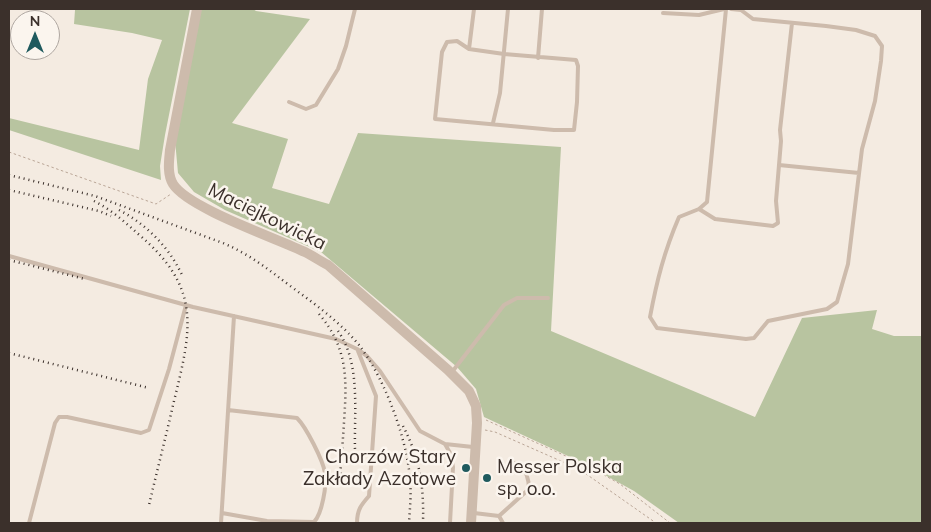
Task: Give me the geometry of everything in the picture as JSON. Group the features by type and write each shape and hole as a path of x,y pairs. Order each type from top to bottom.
{"street":[{"name":"Maciejkowicka","path":"197,9 170,153 169,173 175,187 196,202 239,224 306,252 328,265 469,391 476,406 477,428 471,518"}],"lane":[{"path":"289,102 306,109 316,105 338,69 355,9"},
{"path":"469,49 474,9"},
{"path":"493,123 500,93 508,9"},
{"path":"538,58 542,9"},
{"path":"662,13 699,15 725,9 707,202 699,209 679,217 666,247 650,317 657,328 746,339 754,338 768,321 827,309 837,302 848,264 862,148 875,101 882,46 875,36 856,30 753,19 741,9 731,9"},
{"path":"699,209 715,219 776,225 778,218 776,201 781,141 780,130 792,22"},
{"path":"457,41 469,49 504,54 576,60 578,66 577,102 574,130 503,126 493,123 435,119 442,52 447,42 457,41"},
{"path":"779,165 859,173"},
{"path":"9,256 186,305 336,339 357,348 367,356 380,371 420,430 445,444 476,448"},
{"path":"451,373 504,305 517,298 548,298"},
{"path":"29,523 55,423 59,417 67,417 141,433 149,430 169,368 186,305"},
{"path":"221,523 234,316"},
{"path":"357,348 376,396 369,496 357,513 357,523"},
{"path":"222,513 267,521 314,522 318,518 324,492 325,473 308,432 297,418 228,410"},
{"path":"445,444 450,453 453,467 450,523"},
{"path":"471,518 498,516 529,489 526,470 520,464 513,463"},
{"path":"498,516 503,523"}],"path":[{"path":"9,152 156,204 172,193"},
{"path":"476,411 487,420 506,430 588,466 620,484 670,523"},
{"path":"477,428 495,432 580,470 656,523"}],"green space":[{"path":"73,9 190,9 165,135 160,166 161,180 9,130 9,118 139,150 148,79 162,40 132,33 74,24 75,10"},
{"path":"199,9 253,9 310,19 232,123 288,139 272,188 329,204 358,133 561,147 551,331 755,417 802,318 877,310 872,329 894,336 922,336 922,523 679,523 634,491 583,463 484,417 476,389 457,367 321,252 225,210 194,192 178,173 175,140"}],"railway":[{"path":"9,175 95,196 223,243 260,263 336,321 359,345 368,358 391,404 402,438 410,477 409,523"},
{"path":"9,190 99,211 111,216"},
{"path":"94,201 122,220 158,253 173,272 182,291 187,310 185,352 149,505"},
{"path":"119,210 138,222 156,237 177,265 182,275"},
{"path":"9,260 85,279"},
{"path":"319,314 336,339 345,378 344,429 340,479"},
{"path":"338,331 345,344 353,373 355,388 355,450"},
{"path":"9,353 149,388"},
{"path":"403,426 409,438 420,473 423,497 423,523"}],"place":[{"name":"Chorzów Stary Zakłady Azotowe","path":"466,468"},
{"name":"Messer Polska sp. o.o.","path":"487,478"}]}
